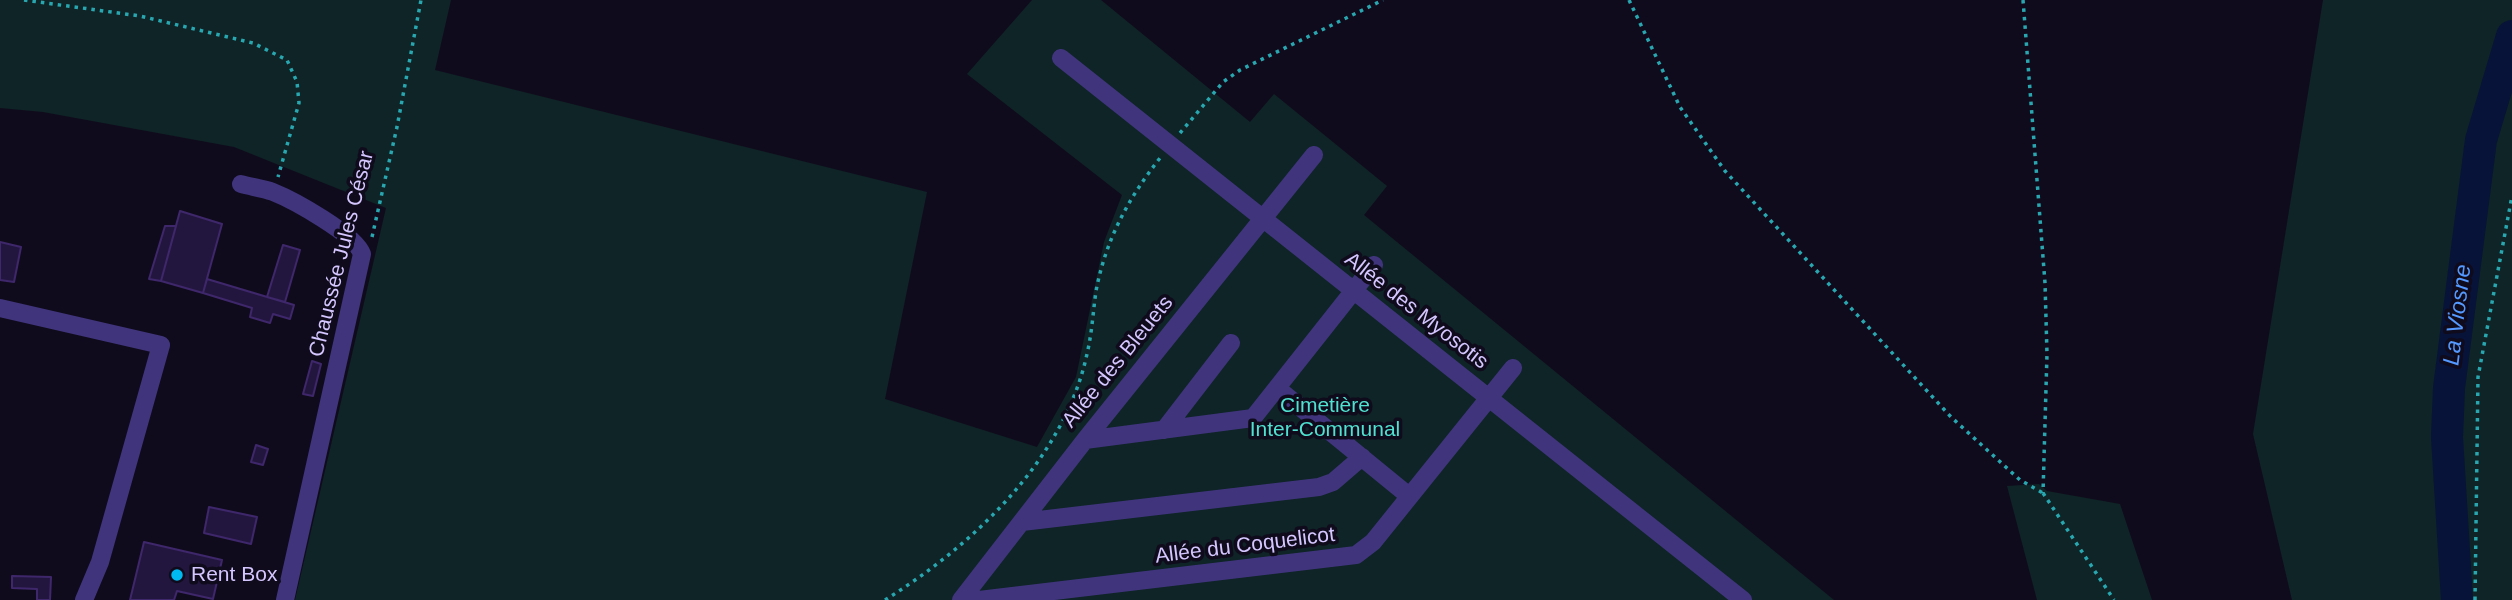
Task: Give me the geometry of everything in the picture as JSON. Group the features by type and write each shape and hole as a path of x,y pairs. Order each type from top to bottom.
{"lane":[{"name":"Allée des Myosotis","path":"1061,58 1261,220 1354,290 1743,600"},
{"name":"Allée des Bleuets","path":"961,600 1084,440 1314,155"},
{"path":"241,184 274,192 356,242 362,254"},
{"name":"Chaussée Jules César","path":"285,600 362,254"},
{"path":"1084,440 1253,418 1374,265"},
{"path":"0,308 161,345 100,562 84,600"},
{"path":"1164,430 1231,343"},
{"name":"Allée du Coquelicot","path":"979,600 1356,555 1373,542 1513,368"},
{"path":"1278,389 1409,496"},
{"path":"1022,522 1319,487 1333,482 1362,457"}],"path":[{"path":"24,0 140,16 253,43 287,60 297,82 299,103 274,192"},
{"name":"Chaussée Jules César","path":"362,254 375,231 421,0"},
{"path":"885,600 945,558 997,511 1054,433 1075,392 1085,363 1099,279 1116,223 1170,145 1223,82 1240,70 1383,0"},
{"path":"1629,0 1680,107 1725,171 1951,417 2020,480 2043,493 2114,600"},
{"path":"2024,0 2045,282 2047,354 2043,493"},
{"path":"2476,600 2478,377 2512,196"}],"green space":[{"name":"Cimetière Inter-Communal","path":"0,0 451,0 435,70 927,192 885,399 1037,447 1076,377 1104,242 1122,195 967,74 1032,0 1101,0 1250,122 1274,94 1387,186 1364,215 1834,600 295,600 386,208 234,147 43,112 0,108"},
{"path":"2323,0 2512,0 2512,600 2292,600 2253,434"},
{"path":"2039,484 2047,491 2120,504 2152,600 2037,600 2007,486"}],"building":[{"path":"180,211 222,224 203,293 161,281"},
{"path":"165,226 176,226 161,281 149,279"},
{"path":"0,242 21,247 14,282 0,280"},
{"path":"283,245 300,250 285,302 267,297"},
{"path":"207,279 294,305 290,319 273,314 270,323 250,317 252,308 203,293"},
{"path":"312,361 321,364 313,396 303,394"},
{"path":"256,445 268,449 263,465 251,462"},
{"path":"209,507 257,517 251,544 204,533"},
{"name":"Rent Box","path":"144,542 222,560 213,599 177,591 174,600 130,600"},
{"path":"12,576 51,577 50,600 37,600 37,589 12,588"}],"waterway":[{"name":"La Viosne","path":"2457,600 2447,437 2449,388 2481,140 2512,36"}],"place":[{"name":"Rent Box","path":"177,575"}]}
